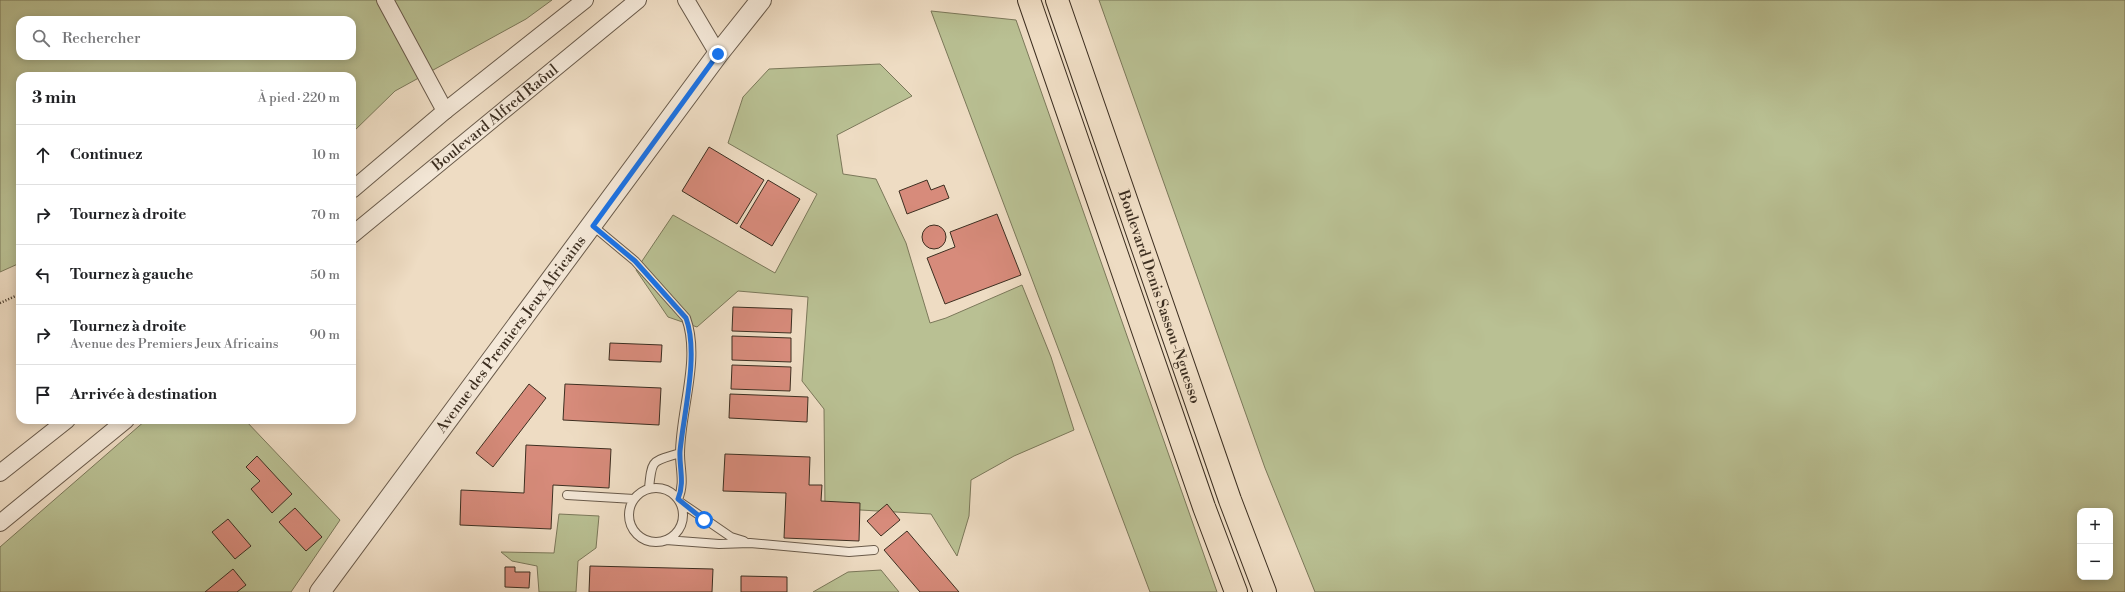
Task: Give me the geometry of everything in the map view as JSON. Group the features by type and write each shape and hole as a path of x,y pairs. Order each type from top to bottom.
{"main road":[{"name":"Boulevard Denis Sassou-Nguesso","path":"1029,0 1204,507 1236,592"},
{"name":"Boulevard Denis Sassou-Nguesso","path":"1057,0 1230,500 1265,592"}],"street":[{"path":"385,0 445,111"},
{"path":"356,187 445,111 585,0"},
{"name":"Boulevard Alfred Raôul","path":"356,232 638,0"},
{"path":"686,0 718,54"},
{"name":"Avenue des Premiers Jeux Africains","path":"320,592 593,226 718,54 761,0"},
{"path":"0,473 61,424"},
{"path":"0,523 121,424"}],"lane":[{"path":"593,226 635,261 686,318 690,327 691,356 680,453 682,487 679,500 683,513 682,524 676,534 666,540"},
{"path":"649,488 651,467 656,461 680,453"},
{"path":"750,544 731,537 704,520 689,506 670,492 661,488 649,488 634,499 630,508 629,518 632,528 638,536 646,540 656,542 666,540 719,544 750,544 820,551 848,552 874,550"},
{"path":"566,495 634,499"}],"path":[{"path":"0,303 16,296"}],"green space":[{"path":"0,0 552,0 526,19 395,91 356,129 356,72 16,72 16,265 0,272"},
{"path":"1099,0 2125,0 2125,592 1315,592 1265,468"},
{"path":"931,11 1016,20 1217,592 1150,592"},
{"path":"880,64 912,96 837,135 843,174 876,179 906,243 930,323 946,318 1022,285 1051,357 1074,430 1014,456 971,480 969,516 957,556 931,514 825,508 824,409 802,381 808,297 738,291 697,327 668,317 636,270 673,215 775,273 817,194 728,143 743,97 769,69"},
{"path":"141,424 249,424 340,520 291,592 0,592 0,547"},
{"path":"559,514 599,516 596,548 578,561 576,592 539,592 537,566 512,561 501,552 554,553"},
{"path":"881,570 899,592 813,592 848,572"}],"building":[{"path":"709,147 764,180 737,224 682,191"},
{"path":"768,180 800,199 772,246 740,227"},
{"path":"927,180 931,190 944,185 949,198 907,214 899,191"},
{"path":"997,214 1021,275 945,304 927,258 955,247 950,232"},
{"path":"934,225 939,226 945,232 945,242 939,248 934,249 929,248 923,242 922,237 923,232 929,226"},
{"path":"733,307 792,309 791,333 732,331"},
{"path":"732,336 791,338 791,362 732,360"},
{"path":"610,343 662,345 661,362 609,360"},
{"path":"732,365 791,367 790,391 731,389"},
{"path":"529,384 546,398 493,467 476,453"},
{"path":"565,384 661,388 659,425 563,420"},
{"path":"730,394 808,397 807,422 729,418"},
{"path":"526,445 611,449 609,488 553,485 551,529 460,525 461,490 524,493"},
{"path":"725,454 810,457 809,485 822,485 821,501 860,503 859,541 784,538 786,493 723,491"},
{"path":"257,456 292,494 272,513 251,489 260,481 246,467"},
{"path":"887,504 900,520 881,536 867,521"},
{"path":"295,508 322,537 306,551 279,522"},
{"path":"228,519 251,546 235,559 212,532"},
{"path":"907,531 959,592 920,592 884,550"},
{"path":"590,566 713,569 712,592 589,592"},
{"path":"505,567 515,567 515,572 530,572 529,588 505,587"},
{"path":"233,569 246,585 237,592 205,592"},
{"path":"741,576 787,577 787,592 741,592"}],"route":[{"path":"704,520 689,506 680,502 678,499 682,487 680,453 691,356 690,327 686,318 635,261 593,226 718,54"}]}
